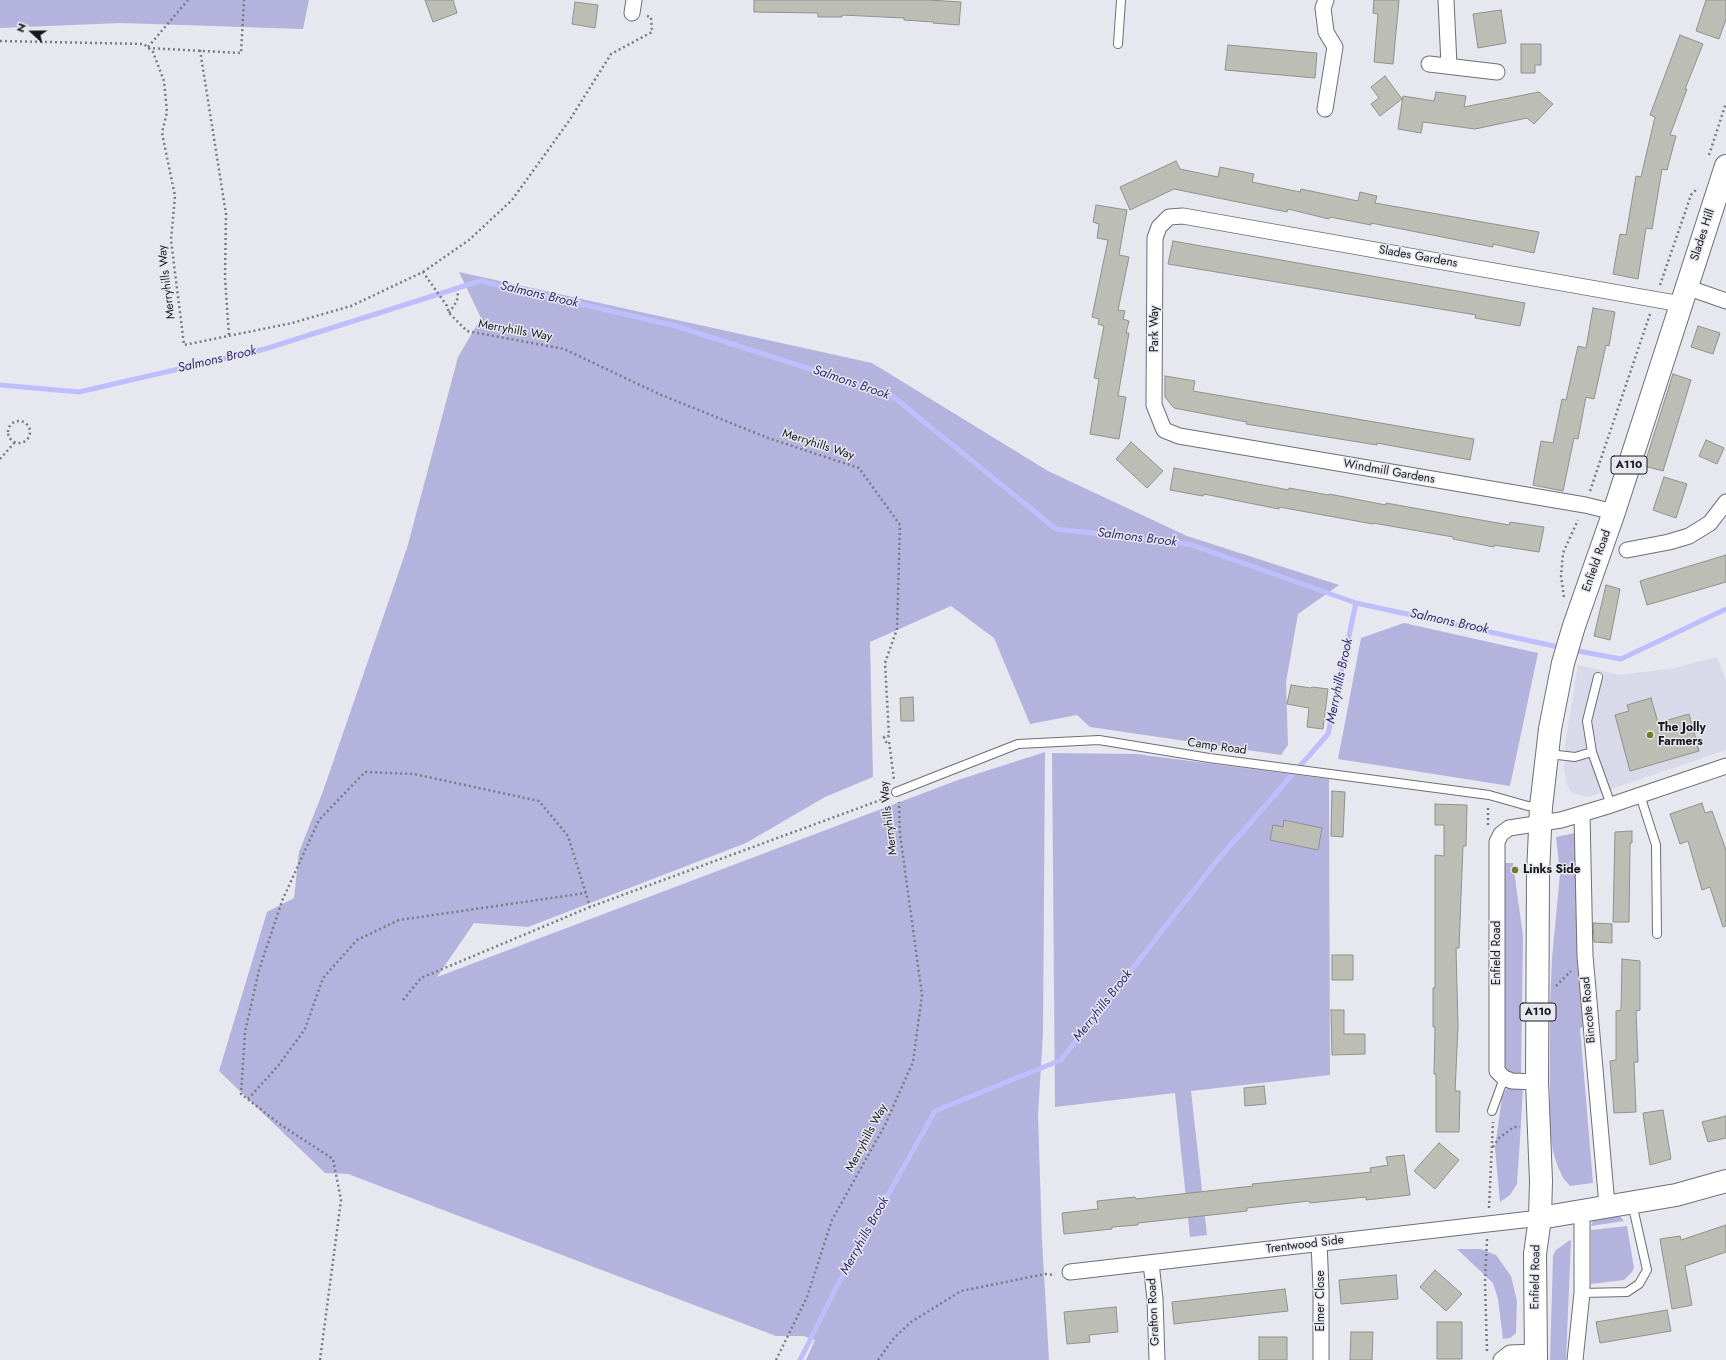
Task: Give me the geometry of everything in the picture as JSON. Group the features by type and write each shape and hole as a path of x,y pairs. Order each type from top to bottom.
{"main road":[{"name":"Slades Hill","path":"1683,296 1717,164"},
{"name":"Enfield Road","path":"1536,1356 1535,1254 1540,1218 1537,1082 1538,882 1546,754 1563,663 1574,626 1614,512 1683,296"},
{"path":"1540,1218 1607,1205 1676,1195 1726,1181"}],"street":[{"path":"1325,109 1335,46 1326,32 1322,8 1326,0"},
{"path":"1446,0 1450,65"},
{"path":"1430,64 1450,65 1497,72"},
{"name":"Slades Gardens","path":"1159,227 1169,217 1183,216 1655,298 1683,296 1726,301"},
{"name":"Park Way","path":"1159,227 1155,238 1154,405 1164,430"},
{"name":"Windmill Gardens","path":"1164,430 1179,436 1585,505 1614,512"},
{"path":"1627,550 1669,542 1689,536 1710,523 1726,502"},
{"path":"1541,815 1582,814 1726,766"},
{"name":"Bincote Road","path":"1582,814 1585,956 1607,1205"},
{"name":"Enfield Road","path":"1504,1078 1497,1071 1497,842 1501,834 1509,828 1541,815"},
{"path":"1504,1078 1512,1081 1537,1082"},
{"path":"1575,1360 1582,1293 1582,1210"},
{"name":"Trentwood Side","path":"1070,1272 1151,1264 1540,1218"},
{"name":"Elmer Close","path":"1319,1243 1322,1288 1321,1360"},
{"name":"Grafton Road","path":"1151,1264 1155,1299 1157,1360"},
{"name":"Enfield Road","path":"1494,1357 1510,1353 1536,1356"}],"lane":[{"path":"1118,44 1121,0"},
{"path":"1598,677 1587,721 1592,752 1612,805"},
{"name":"Camp Road","path":"897,793 1018,744 1100,740 1283,768 1489,795 1528,806 1541,815"},
{"path":"1546,754 1575,757 1592,752"},
{"path":"1640,795 1656,845 1657,934"},
{"path":"1492,1111 1504,1078"},
{"path":"1582,1293 1627,1292 1639,1284 1647,1270 1632,1201"}],"path":[{"path":"148,48 188,0"},
{"path":"0,41 144,44 148,48 241,53 244,0"},
{"path":"423,272 469,240 512,200 569,121 611,54 652,32 651,17 633,6"},
{"name":"Merryhills Way","path":"148,48 153,52 164,81 167,112 162,133 175,196 171,240 184,345 292,323 351,306 423,272 447,306 449,313 466,331 564,349 659,394 761,435 859,468 900,525 897,629 885,663 888,736 884,737 886,742 889,741 897,793 900,834 922,994 913,1062 885,1125 832,1220 807,1297 776,1360"},
{"path":"200,50 226,214 225,278 229,336"},
{"path":"1717,164 1726,103"},
{"path":"1564,600 1560,576 1562,553 1585,505 1691,195 1700,186"},
{"path":"449,313 457,301 458,292"},
{"path":"0,459 15,442 25,442 30,434 30,429 24,422 14,422 10,425 8,435 15,442"},
{"path":"320,1360 341,1200 333,1160 281,1125 241,1094 245,1032 259,970 282,901 319,820 365,772 414,774 539,801 568,836 590,907"},
{"path":"403,1000 421,978 590,907 897,793"},
{"path":"1488,827 1489,795"},
{"path":"248,1099 278,1066 305,1029 323,978 357,940 399,920 586,893"},
{"path":"1538,1006 1585,956"},
{"path":"1492,1111 1493,1148 1487,1224 1485,1282 1494,1357"},
{"path":"1493,1148 1499,1138 1514,1127 1538,1129"},
{"path":"878,1360 894,1338 911,1322 961,1292 1045,1274 1053,1275 1070,1272"}],"shaded area":[{"path":"0,0 309,0 303,29 121,23 0,28"},
{"path":"459,272 872,363 1048,471 1187,536 1339,585 1298,614 1286,682 1288,745 1281,755 1090,727 1077,715 1030,724 994,638 951,606 870,642 873,777 825,797 746,843 528,927 474,923 437,977 958,780 1045,752 1043,1034 1038,1115 1042,1240 1049,1360 806,1360 815,1340 803,1336 776,1336 348,1174 325,1173 219,1071 267,912 294,898 299,852 322,794 407,548 458,357 481,318"},
{"path":"1404,623 1538,653 1510,786 1338,759 1361,638"},
{"path":"1717,657 1726,681 1726,750 1588,797 1572,793 1567,785 1564,769 1565,745 1578,665 1620,675 1675,668"},
{"path":"1052,753 1136,754 1329,779 1330,1075 1191,1091 1207,1235 1190,1237 1175,1093 1055,1107"},
{"path":"1575,833 1575,879 1587,1026 1580,1028 1593,1183 1570,1186 1563,1178 1558,1167 1553,1152 1550,1132 1550,1005 1552,958 1560,874 1556,837"},
{"path":"1502,863 1513,863 1523,936 1521,1076 1505,1071 1504,1065"},
{"path":"1508,1086 1523,1086 1517,1184 1510,1195 1500,1202 1495,1148 1502,1097"},
{"path":"1619,1215 1624,1221 1591,1226 1594,1218"},
{"path":"1627,1226 1634,1268 1632,1272 1624,1280 1591,1284 1591,1230"},
{"path":"1570,1240 1566,1360 1550,1360 1553,1256 1556,1250"},
{"path":"1457,1249 1481,1249 1496,1255 1511,1276 1517,1301 1516,1333 1510,1338 1503,1339 1498,1299 1493,1283"}],"building":[{"path":"425,0 453,0 457,13 433,22"},
{"path":"754,0 928,0 961,2 959,25 904,20 904,18 842,15 842,17 818,17 818,13 754,12"},
{"path":"1374,0 1399,0 1393,64 1374,62 1378,14 1373,13"},
{"path":"1706,0 1726,0 1726,19 1719,39 1696,31"},
{"path":"575,2 598,5 595,28 572,24"},
{"path":"1501,10 1506,43 1478,48 1473,14"},
{"path":"1680,35 1703,44 1685,89 1687,89 1670,135 1676,136 1667,170 1662,169 1652,229 1646,228 1638,279 1613,274 1620,234 1626,235 1636,176 1641,177 1655,117 1650,115"},
{"path":"1521,44 1541,44 1541,65 1535,65 1535,73 1521,73"},
{"path":"1228,45 1317,53 1315,78 1225,70"},
{"path":"1385,76 1402,99 1380,116 1371,104 1379,98 1371,87"},
{"path":"1436,92 1466,96 1464,107 1539,92 1553,104 1534,124 1527,118 1475,129 1423,122 1421,133 1398,129 1403,96 1434,101"},
{"path":"1176,161 1180,169 1218,177 1220,167 1254,174 1252,182 1300,192 1301,189 1358,201 1360,192 1377,196 1375,203 1539,232 1534,253 1493,244 1493,247 1371,223 1371,225 1330,217 1329,219 1288,209 1287,212 1174,189 1130,210 1120,187"},
{"path":"1096,205 1127,210 1119,255 1129,257 1118,310 1125,311 1123,319 1129,321 1126,333 1129,333 1118,396 1126,397 1119,439 1090,434 1099,379 1094,378 1104,326 1098,324 1099,319 1092,317 1108,240 1097,238 1099,224 1093,222"},
{"path":"1173,241 1525,303 1520,326 1475,318 1476,315 1168,264"},
{"path":"1593,308 1615,312 1609,346 1606,345 1594,399 1586,397 1578,439 1574,438 1563,491 1533,485 1541,441 1553,443 1562,399 1566,400 1578,346 1586,348"},
{"path":"1698,326 1720,333 1713,354 1691,347"},
{"path":"1673,374 1691,380 1663,471 1644,466"},
{"path":"1165,376 1195,381 1193,391 1474,439 1470,460 1377,443 1377,445 1246,424 1247,422 1174,408 1165,397"},
{"path":"1706,440 1724,448 1717,464 1699,456"},
{"path":"1131,442 1163,471 1147,488 1116,459"},
{"path":"1174,468 1289,490 1289,488 1329,494 1386,505 1386,503 1509,525 1510,522 1544,527 1539,552 1494,545 1494,547 1453,539 1453,537 1279,507 1279,509 1204,494 1203,496 1170,490"},
{"path":"1664,477 1687,484 1676,518 1653,510"},
{"path":"1726,555 1726,582 1647,605 1640,581"},
{"path":"1606,585 1620,589 1610,640 1594,636"},
{"path":"1291,685 1328,689 1323,729 1307,727 1309,708 1287,704"},
{"path":"913,697 914,721 901,721 900,698"},
{"path":"1651,698 1658,723 1689,714 1699,751 1630,771 1615,715 1629,711 1627,705"},
{"path":"1332,791 1345,792 1343,837 1331,836"},
{"path":"1702,803 1705,813 1712,811 1726,850 1726,926 1723,927 1710,887 1702,890 1688,841 1680,844 1670,814"},
{"path":"1435,804 1467,805 1466,846 1463,846 1459,948 1456,948 1458,1027 1455,1091 1460,1091 1459,1132 1436,1132 1436,1074 1434,1074 1435,1027 1433,1027 1433,988 1435,988 1435,855 1444,856 1444,825 1435,825"},
{"path":"1284,820 1322,828 1318,850 1270,840 1273,825 1283,827"},
{"path":"1632,831 1632,843 1630,843 1629,922 1613,922 1615,832"},
{"path":"1593,923 1612,924 1612,943 1594,942"},
{"path":"1332,955 1353,955 1353,980 1332,980"},
{"path":"1622,959 1640,961 1640,1010 1636,1011 1638,1062 1634,1062 1636,1112 1614,1113 1610,1061 1616,1060 1616,1011 1621,1010"},
{"path":"1331,1010 1344,1010 1344,1034 1365,1034 1365,1054 1332,1055"},
{"path":"1264,1086 1266,1104 1245,1106 1244,1088"},
{"path":"1663,1110 1671,1159 1650,1165 1643,1113"},
{"path":"1726,1116 1726,1138 1708,1142 1702,1122"},
{"path":"1439,1143 1459,1160 1435,1189 1414,1171"},
{"path":"1404,1155 1410,1195 1366,1200 1366,1197 1310,1203 1309,1201 1247,1208 1247,1211 1138,1223 1138,1225 1112,1227 1112,1229 1064,1234 1062,1213 1098,1209 1097,1201 1135,1197 1136,1199 1253,1186 1252,1184 1371,1172 1370,1168 1388,1165 1386,1157"},
{"path":"1726,1225 1726,1252 1685,1266 1692,1305 1672,1309 1660,1239 1680,1236 1681,1240"},
{"path":"1435,1270 1462,1294 1446,1311 1420,1287"},
{"path":"1396,1275 1398,1299 1341,1304 1339,1280"},
{"path":"1285,1289 1288,1311 1174,1324 1172,1302"},
{"path":"1116,1307 1118,1332 1089,1335 1090,1342 1067,1344 1064,1312"},
{"path":"1667,1310 1671,1331 1600,1343 1596,1322"},
{"path":"1437,1322 1462,1322 1462,1359 1437,1359"},
{"path":"1351,1332 1373,1332 1372,1360 1350,1360"},
{"path":"1259,1337 1287,1337 1287,1360 1259,1360"}],"waterway":[{"name":"Salmons Brook","path":"0,385 79,392 265,349 480,281 676,326 891,395 1056,529 1189,544 1356,603 1563,648"},
{"name":"Merryhills Brook","path":"800,1360 837,1286 935,1111 1061,1060 1215,863 1328,734 1356,603"},
{"name":"Salmons Brook","path":"1573,650 1621,659 1726,609"}],"place":[{"name":"The Jolly Farmers","path":"1650,735"},
{"name":"Links Side","path":"1515,870"}]}
